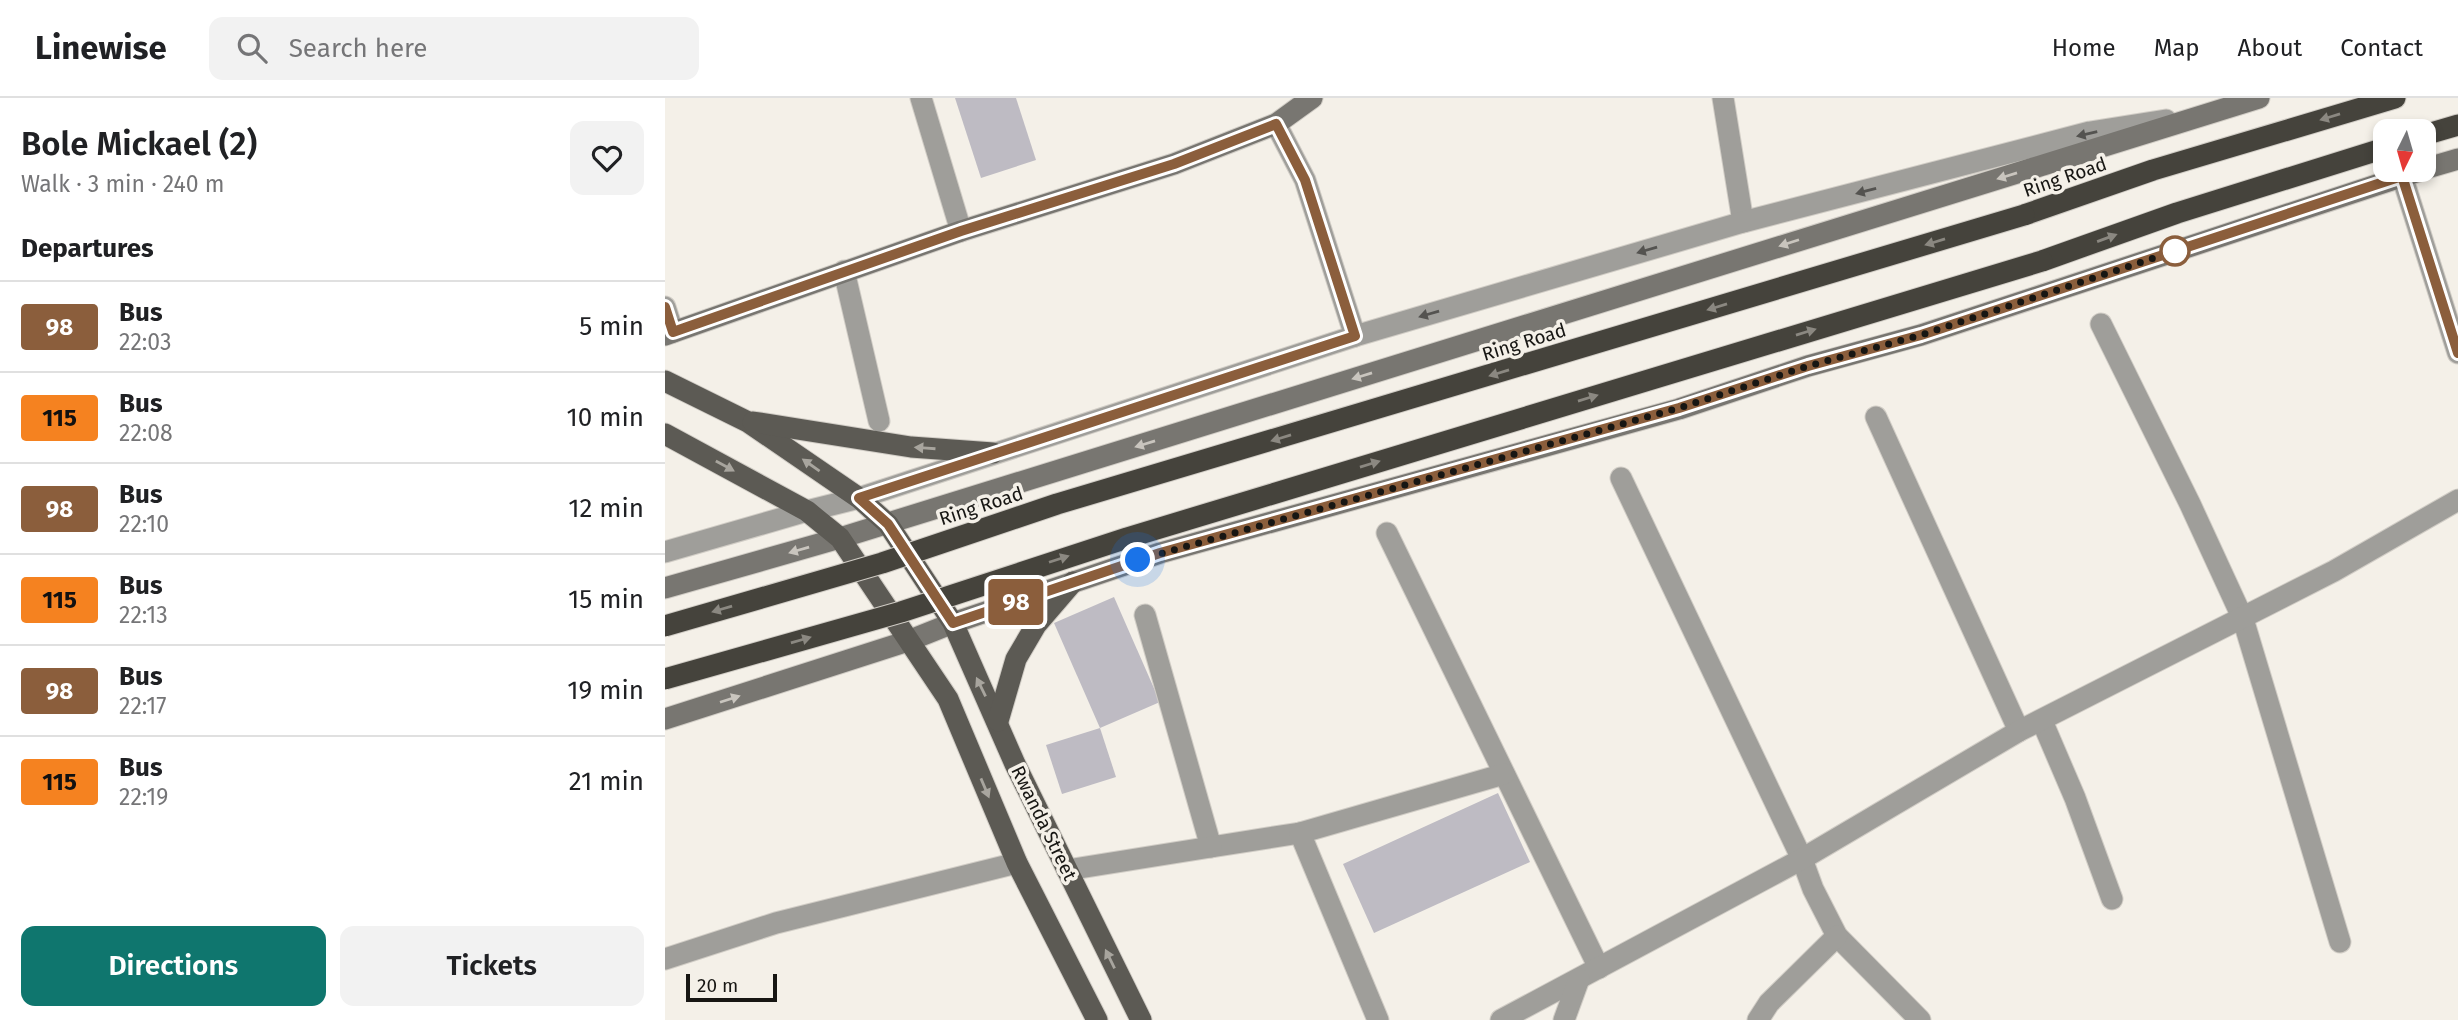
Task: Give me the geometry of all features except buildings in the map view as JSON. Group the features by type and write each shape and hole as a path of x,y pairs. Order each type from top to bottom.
{"highway":[{"name":"Ring Road","path":"665,626 881,563 1057,504 2024,215 2153,170 2395,98"},
{"path":"2436,131 2458,125"},
{"path":"665,679 901,612 1128,538 2042,261 2176,213 2373,152"}],"main road":[{"path":"665,381 748,422 911,447 993,453"},
{"name":"Rwanda Street","path":"748,422 859,498 888,524 953,623 998,721 1014,764 1140,1020"},
{"name":"Rwanda Street","path":"665,434 807,511 840,538 948,699 1017,863 1097,1020"},
{"path":"998,721 1016,659 1036,625 1073,582"}],"street":[{"path":"921,98 961,231"},
{"path":"665,307 669,333 961,231 1174,164 1276,124 1311,98"},
{"path":"1723,98 1743,222"},
{"path":"665,588 888,524 2259,98"},
{"path":"665,552 859,498 1355,336 1743,222 2090,132 2226,110"},
{"path":"1276,124 1305,180 1355,336"},
{"path":"2436,166 2458,159"},
{"path":"665,719 908,641 953,623 1160,553 1666,412 1808,366 1921,335 2386,182"},
{"path":"2418,182 2458,353"},
{"path":"844,271 879,421"},
{"path":"2101,324 2167,456 2243,619 2340,942"},
{"path":"1876,417 2019,731"},
{"path":"1621,478 1837,936 1920,1020"},
{"path":"1501,1020 1802,859 2019,731 2243,619 2458,500"},
{"path":"1387,533 1599,968"},
{"path":"1145,615 1211,847"},
{"path":"2042,721 2075,798 2112,899"},
{"path":"1067,870 1300,833 1504,774"},
{"path":"1300,833 1378,1020"},
{"path":"665,960 776,923 1017,863"},
{"path":"1758,1020 1769,1003 1837,936"},
{"path":"1564,1020 1579,979"}],"bus line":[{"name":"98","path":"665,307 673,332 961,231 1174,164 1276,124 1305,180 1355,336 859,498 888,524 953,623 1160,553 1679,408 1808,366 1921,335 2402,176 2458,353"}],"route":[{"path":"1138,560 1679,408 1808,366 1921,335 2175,251"}]}
